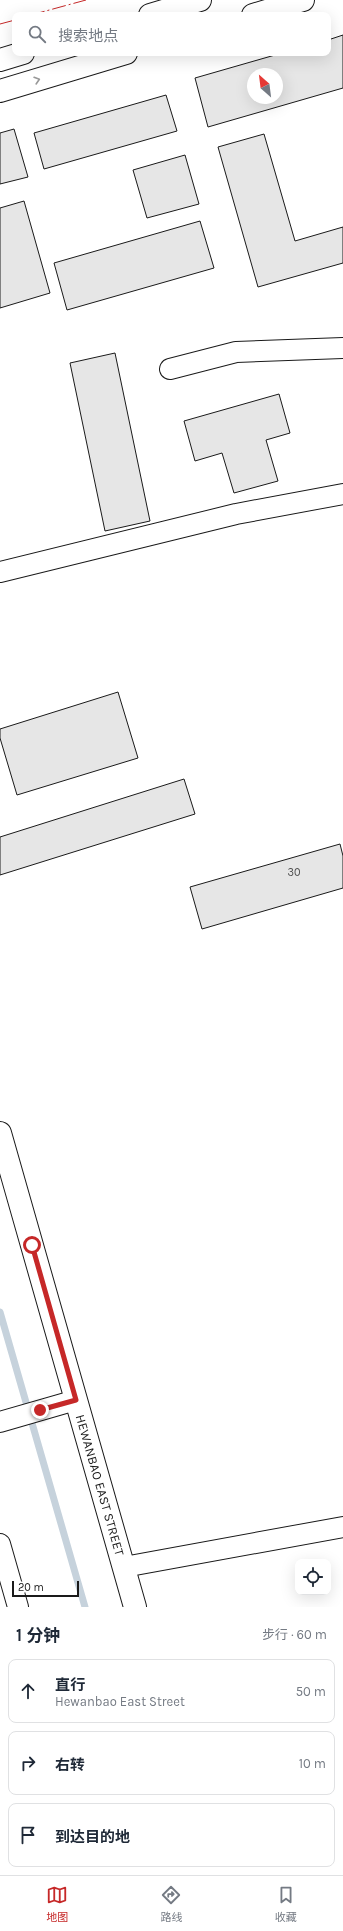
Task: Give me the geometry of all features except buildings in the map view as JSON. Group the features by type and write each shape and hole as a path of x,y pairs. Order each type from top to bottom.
{"street":[{"path":"160,12 200,0"},
{"path":"263,12 303,0"},
{"path":"0,60 13,56"},
{"path":"0,91 116,56"},
{"path":"170,369 236,352 343,348"},
{"path":"0,572 236,514 343,494"},
{"name":"HEWANBAO EAST STREET","path":"0,1133 135,1607"},
{"path":"4,1420 76,1400"},
{"path":"124,1567 343,1527"},
{"path":"0,1544 18,1607"}],"waterway":[{"path":"0,1312 85,1607"}],"power":[{"path":"42,12 86,0"},
{"path":"0,24 12,21"}],"route":[{"path":"32,1245 76,1400 40,1410"}]}
